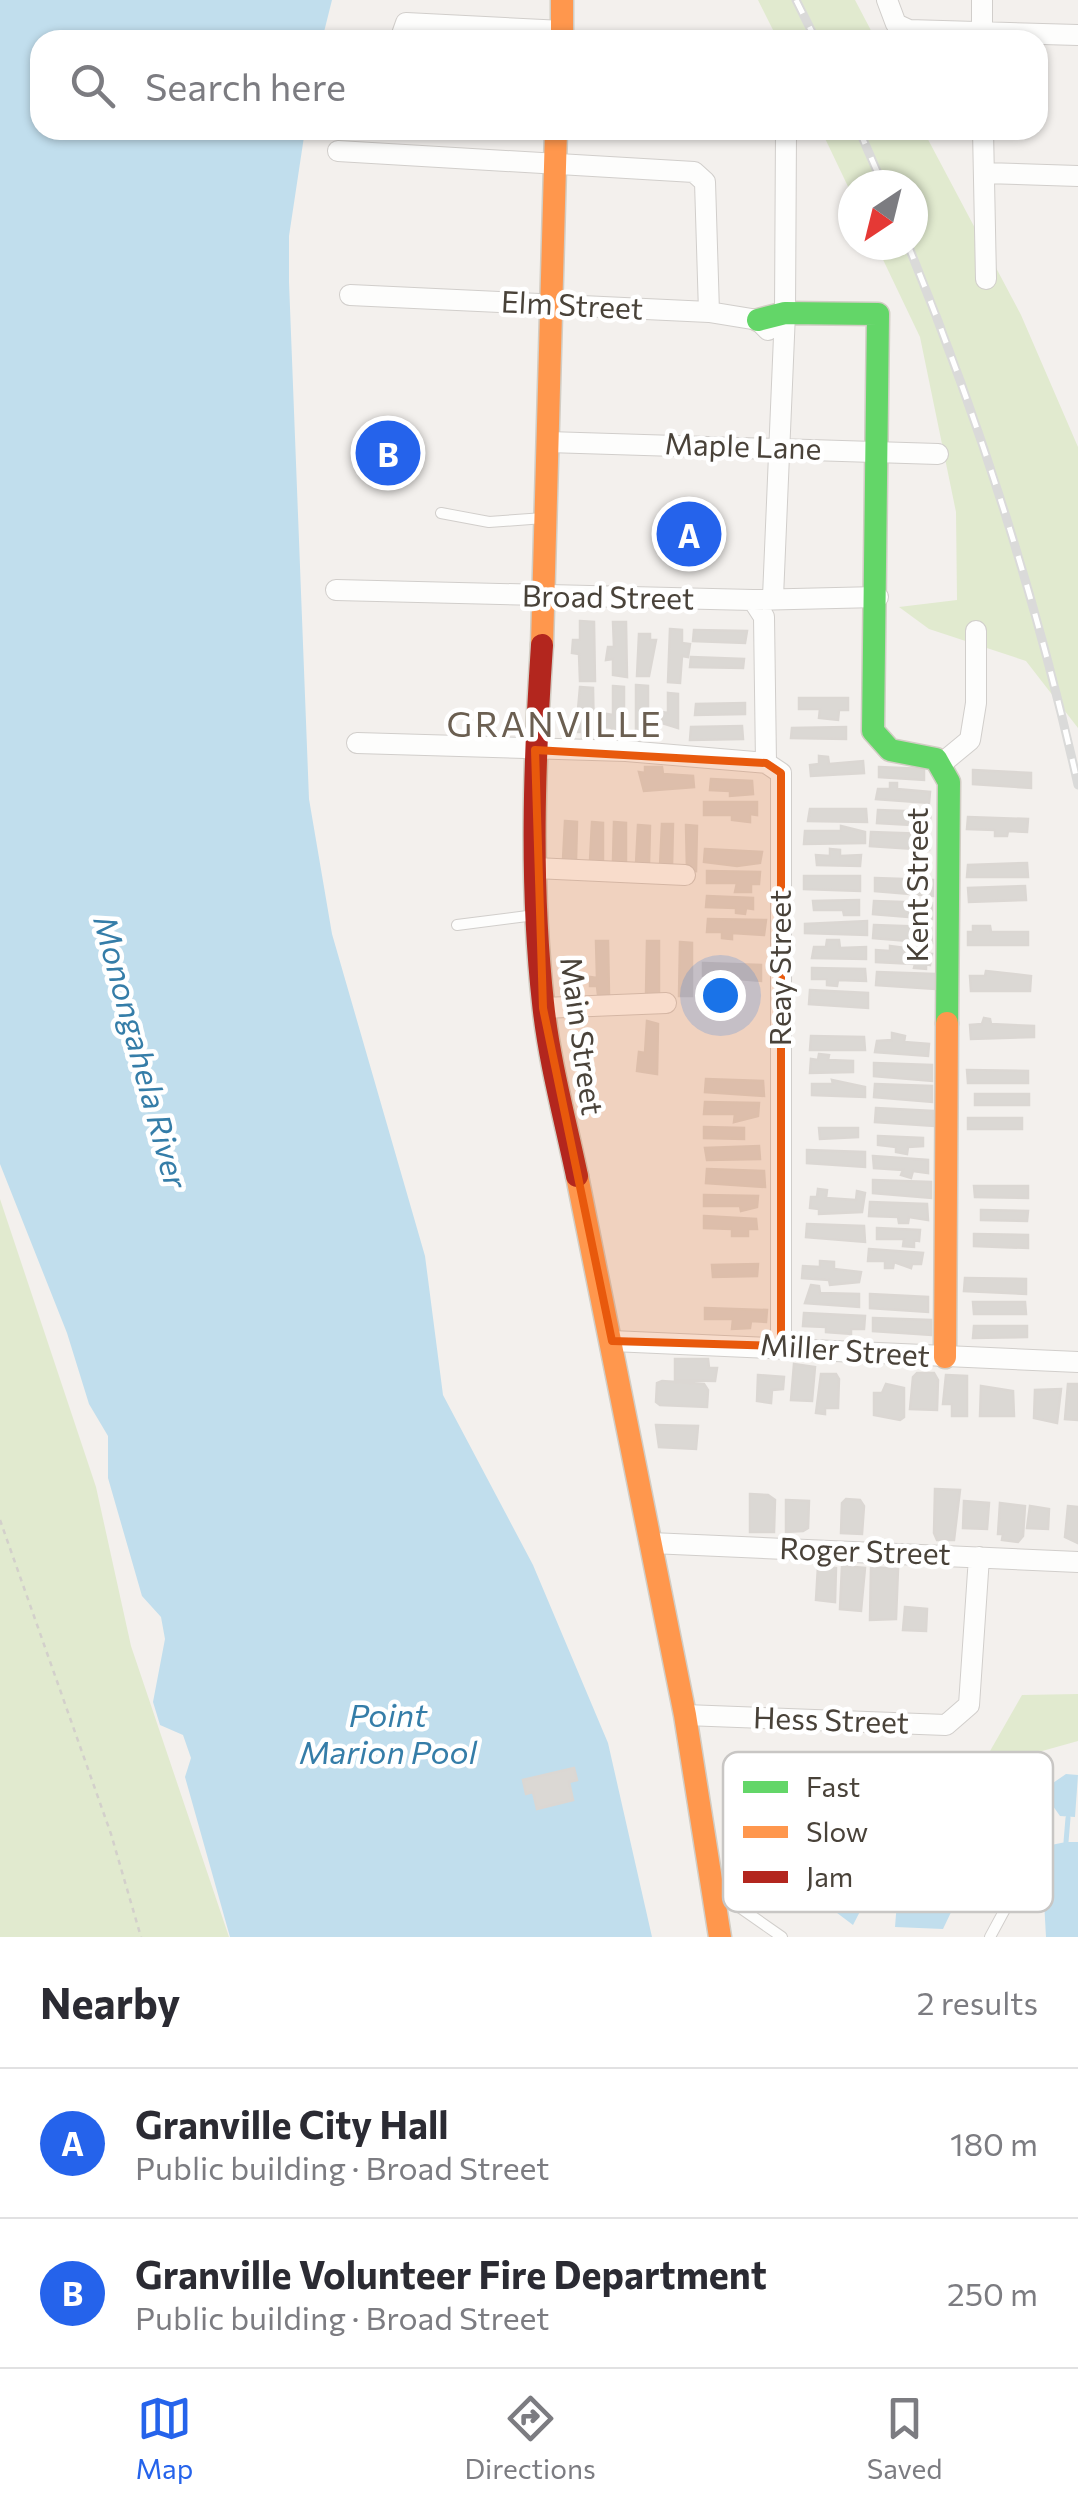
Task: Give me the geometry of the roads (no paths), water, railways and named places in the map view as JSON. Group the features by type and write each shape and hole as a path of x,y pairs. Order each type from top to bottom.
{"main road":[{"path":"562,0 562,30"},
{"name":"Main Street","path":"555,140 546,597 535,750 536,915 542,1008 556,1094 612,1341 686,1715 720,1937"},
{"path":"758,320 786,313"},
{"name":"Kent Street","path":"786,313 878,314 874,731 890,750 936,758 949,782 945,1357"}],"street":[{"path":"888,0 896,24 909,30"},
{"path":"982,0 982,30"},
{"path":"404,30 406,23 490,30"},
{"path":"1048,36 1078,36"},
{"name":"Reay Street","path":"781,1346 781,774 766,763 763,599 780,448 786,313 786,140"},
{"path":"983,140 986,279"},
{"path":"338,151 694,172 705,182 710,312"},
{"path":"984,173 1078,176"},
{"name":"Elm Street","path":"350,295 710,312 758,320"},
{"path":"758,320 783,344"},
{"name":"Maple Lane","path":"548,442 938,454"},
{"name":"Broad Street","path":"336,590 546,597 878,598"},
{"path":"940,764 970,740 976,703 976,631"},
{"path":"357,743 626,751 766,763"},
{"path":"535,868 685,874"},
{"path":"542,1008 666,1004"},
{"name":"Miller Street","path":"612,1341 1078,1362"},
{"name":"Roger Street","path":"651,1544 1078,1562"},
{"name":"Hess Street","path":"686,1715 946,1726 969,1705 979,1557"}],"lane":[{"path":"441,514 490,522 545,518"},
{"path":"458,925 536,915"},
{"path":"714,1890 723,1896"},
{"path":"746,1912 782,1937"},
{"path":"990,1937 1004,1912"}],"water":[{"name":"Point Marion Pool","path":"0,0 332,0 324,30 30,30 30,140 303,140 289,236 289,282 309,799 332,934 425,1256 443,1395 533,1565 608,1743 652,1937 230,1937 185,1777 191,1758 183,1735 160,1725 153,1702 165,1639 161,1617 142,1596 108,1478 108,1436 89,1404 67,1333 0,1164"},
{"path":"1066,1774 1078,1775 1075,1817 1060,1816 1053,1806 1053,1783"},
{"path":"1078,1842 1078,1937 1046,1937 1045,1912 1053,1912 1053,1845"},
{"path":"836,1912 860,1912 853,1925"},
{"path":"896,1912 951,1912 943,1929 895,1927"}],"waterway":[{"path":"1066,1842 1068,1818"}],"railway":[{"path":"796,0 811,30"},
{"path":"863,140 876,170"},
{"path":"914,260 1004,511 1044,647 1078,785"}],"place":[{"name":"Granville Volunteer Fire Department","path":"388,453"},
{"name":"Granville City Hall","path":"689,534"}],"district":[{"name":"GRANVILLE","path":"555,725"}],"water label":[{"name":"Monongahela River","path":"140,1052"}]}
